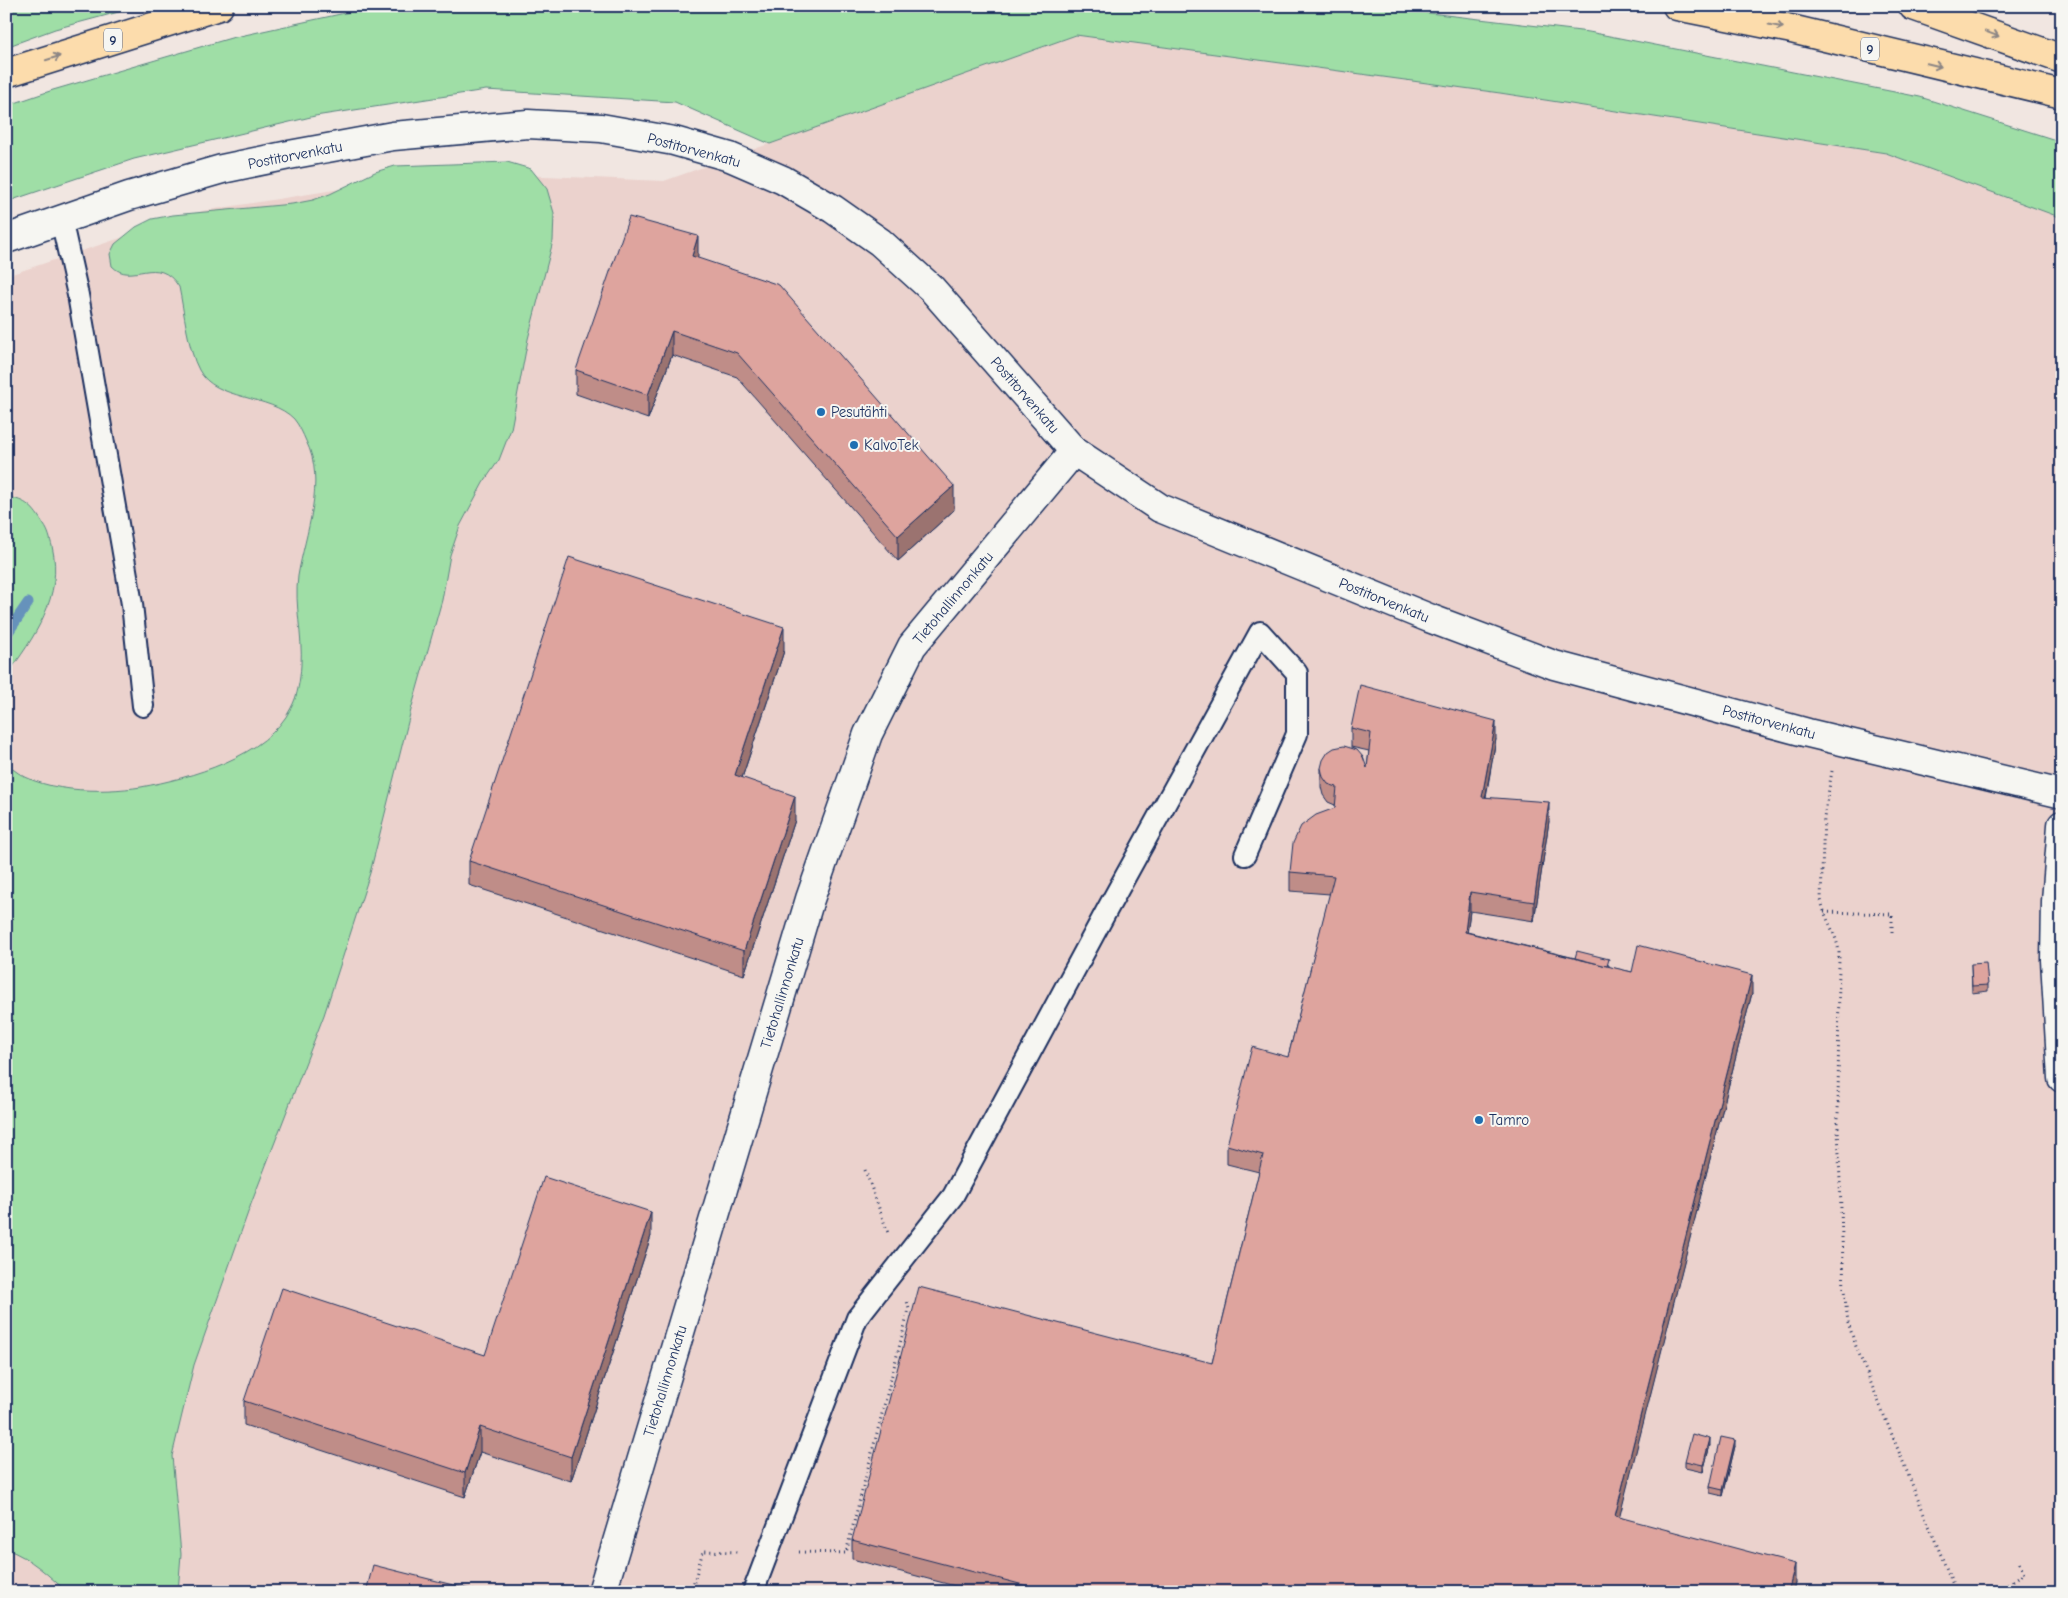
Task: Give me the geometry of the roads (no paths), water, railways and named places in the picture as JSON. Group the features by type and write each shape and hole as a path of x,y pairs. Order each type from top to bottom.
{"highway":[{"name":"9","path":"6,73 219,6"},
{"name":"9","path":"1677,6 1787,28 2062,94"},
{"path":"1913,6 2062,59"}],"street":[{"name":"Postitorvenkatu","path":"6,239 129,196 222,170 289,155 393,136 528,124 601,128 674,141 730,157 783,180 833,209 880,242 932,289 1074,451 1160,508 1428,618 1554,665 1808,733 2062,794"},
{"name":"Tietohallinnonkatu","path":"602,1592 810,899 868,734 912,646 1074,451"},
{"path":"2062,825 2054,960 2062,1078"}],"lane":[{"path":"61,219 78,296 132,604 143,706"},
{"path":"753,1592 857,1318 953,1196 1108,908 1260,632 1298,674 1298,734 1244,855"}],"waterway":[{"path":"6,635 28,603"}],"place":[{"name":"Pesutähti","path":"821,412"},
{"name":"KalvoTek","path":"854,445"},
{"name":"Tamro","path":"1479,1120"}]}
